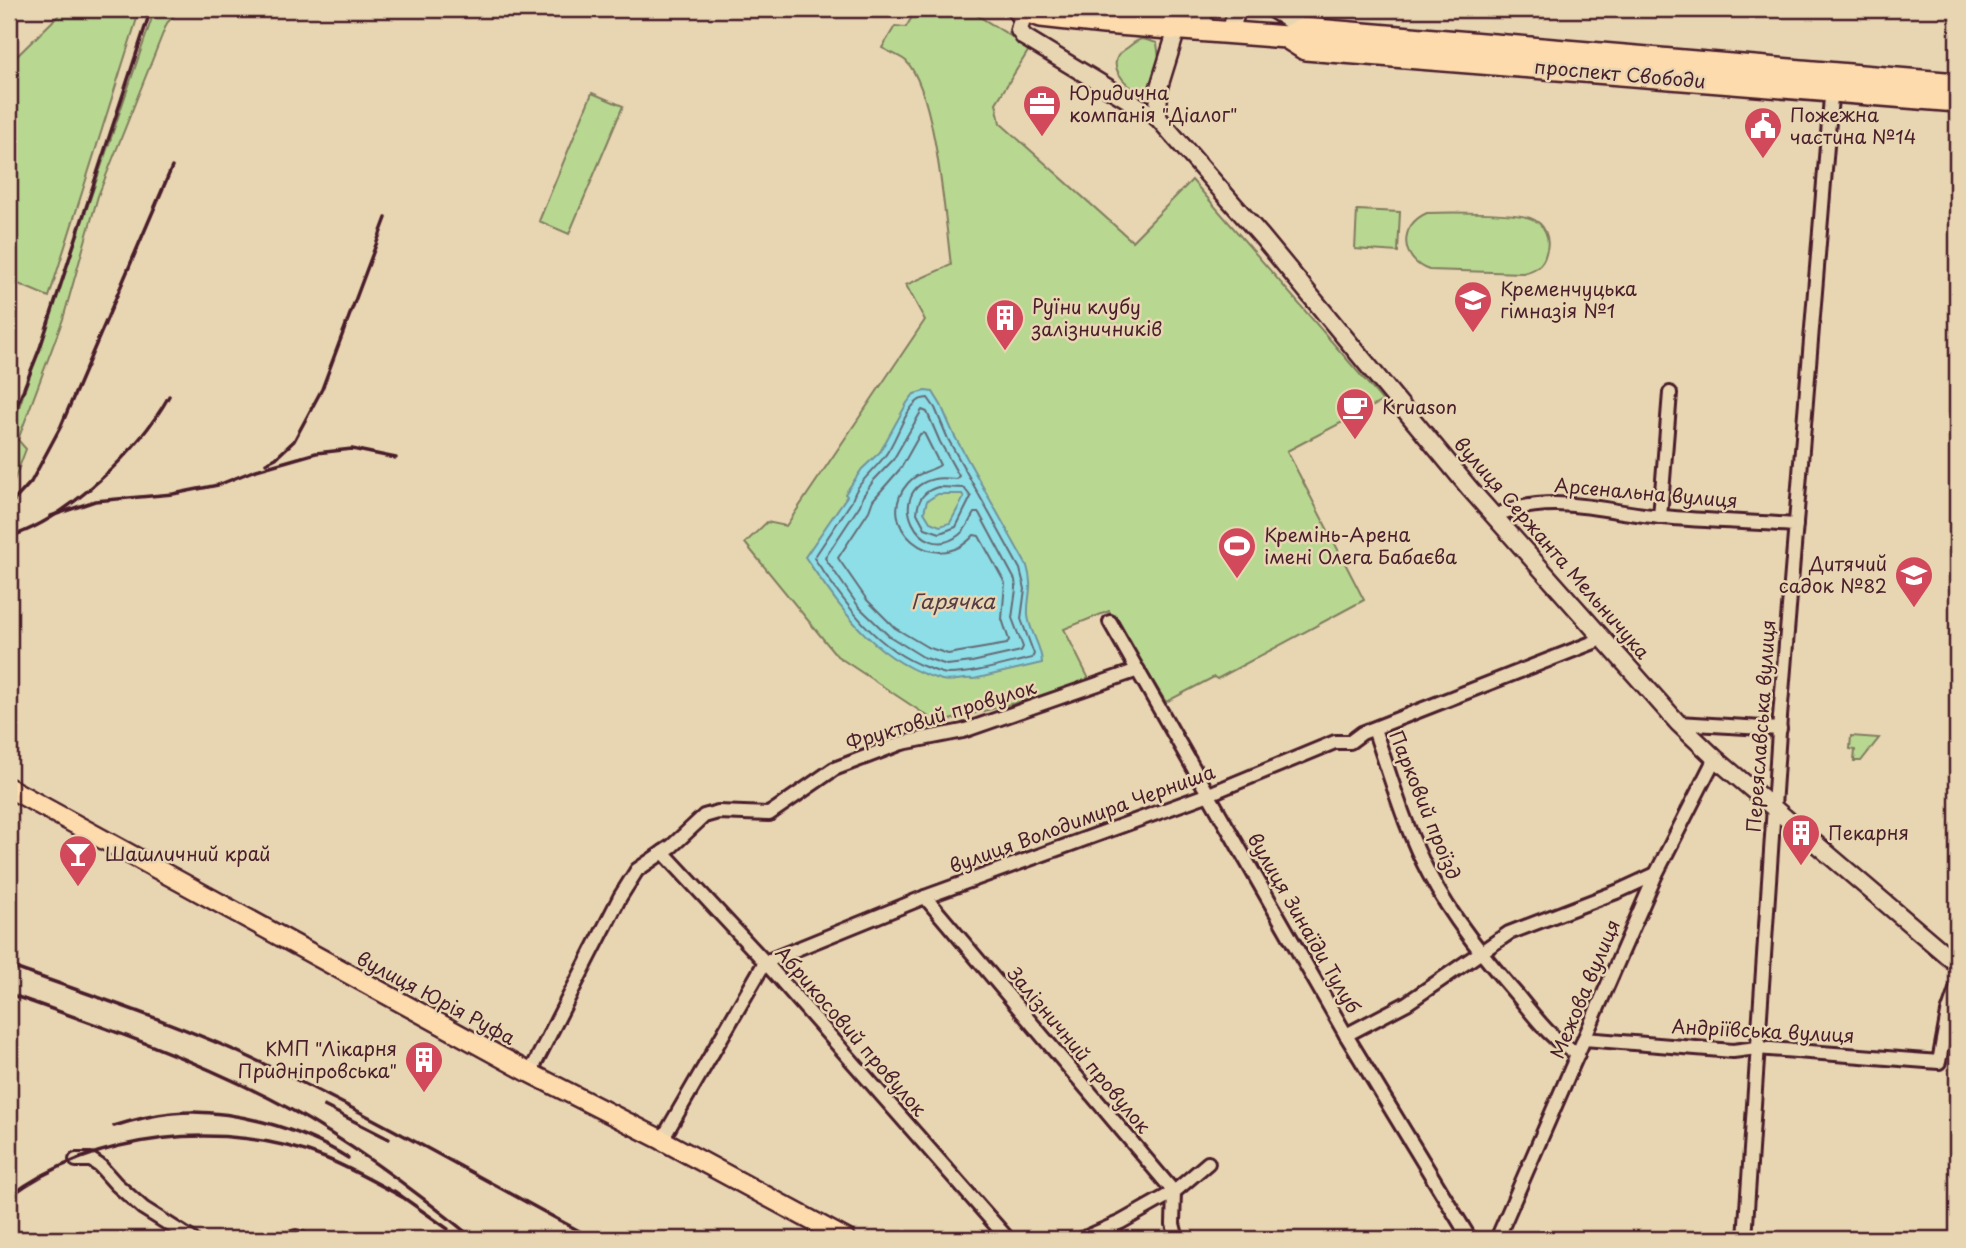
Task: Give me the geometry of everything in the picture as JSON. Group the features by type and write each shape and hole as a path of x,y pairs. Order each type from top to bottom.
{"highway":[{"name":"проспект Свободи","path":"1021,10 1041,16 1147,17 1177,29 1230,33 1285,20 1305,49 1832,83 1957,84"},
{"name":"проспект Свободи","path":"1832,83 1957,101"}],"main road":[{"name":"вулиця Юрія Руфа","path":"9,788 530,1073 846,1239"},
{"path":"9,795 42,806"}],"street":[{"path":"1198,9 1208,31"},
{"path":"1230,33 1237,9"},
{"name":"вулиця Сержанта Мельничука","path":"1021,10 1019,30 1024,37 1158,118 1262,237 1494,516 1678,723 1775,810 1957,964"},
{"path":"1158,118 1159,87 1177,29"},
{"name":"Переяславська вулиця","path":"1745,1239 1780,729 1832,83"},
{"path":"1660,517 1670,393"},
{"name":"Арсенальна вулиця","path":"1494,516 1514,508 1542,503 1576,503 1660,517 1796,525"},
{"name":"вулиця Зинаїди Тулуб","path":"1110,622 1346,1035 1470,1239"},
{"name":"вулиця Володимира Черниша","path":"765,962 925,897 1209,794 1335,742 1350,742 1374,729 1602,639"},
{"name":"Фруктовий провулок","path":"530,1073 620,897 637,870 663,852 704,816 718,812 769,814 834,769 902,743 963,731 1138,670"},
{"path":"1678,723 1780,729"},
{"name":"Парковий проїзд","path":"1374,729 1428,873 1454,916 1481,953 1551,1035 1578,1054"},
{"name":"Межова вулиця","path":"1497,1239 1656,874 1715,758"},
{"name":"Абрикосовий провулок","path":"663,852 765,962 1008,1239"},
{"path":"1346,1035 1407,1003 1508,933 1656,874"},
{"name":"Залізничний провулок","path":"925,897 1174,1192"},
{"path":"662,1140 765,962"},
{"name":"Андріївська вулиця","path":"1584,1039 1733,1051 1757,1048 1939,1062 1948,1013 1957,987"},
{"path":"76,1160 91,1160 100,1166 144,1208 192,1239"},
{"path":"1082,1239 1121,1222 1174,1192 1208,1163"},
{"path":"1174,1192 1173,1224 1177,1239"},
{"path":"290,1239 302,1239"}],"green space":[{"path":"65,9 140,9 49,297 9,280 9,64"},
{"path":"155,9 180,9 167,23 98,196 63,319 18,440 26,449 9,494 9,429 16,416"},
{"path":"917,9 967,9 1030,48 996,103 1000,123 1132,241 1192,180 1383,401 1287,451 1364,600 1217,679 1214,677 1166,702 1109,611 1064,629 1091,683 938,723 837,656 745,543 767,522 786,526 925,320 906,285 951,265 942,188 925,99 906,61 882,48 895,26 906,27"},
{"path":"1143,39 1157,43 1160,66 1149,90 1140,93 1123,80 1116,68 1116,61 1124,50"},
{"path":"592,93 623,106 569,234 539,221"},
{"path":"1357,210 1400,212 1398,252 1355,249"},
{"path":"1427,213 1495,214 1530,218 1546,232 1548,242 1545,257 1538,267 1523,273 1429,270 1412,259 1406,242 1411,226"},
{"path":"1851,736 1879,738 1861,761 1854,761 1855,750 1850,749"}],"water":[{"name":"Гарячка","path":"933,392 1027,566 1030,581 1029,621 1042,663 974,679 950,681 918,672 898,661 862,632 805,557 862,469 880,452 914,394","holes":["938,494 962,494 964,497 950,523 940,526 930,522 924,512 927,501"]}],"railway":[{"path":"9,426 40,348 151,9"},
{"path":"9,506 31,482 61,426 172,167"},
{"path":"266,463 276,458 294,441 322,389 386,218"},
{"path":"9,537 55,515 100,480 140,438 169,396"},
{"path":"51,516 95,501 173,494 218,485 253,471 316,453 352,449 396,458"},
{"path":"9,966 168,1023 262,1063 388,1127 594,1239"},
{"path":"9,994 186,1060 288,1108 384,1169 474,1239"},
{"path":"324,1106 389,1139"},
{"path":"114,1126 165,1114 217,1113 286,1129 309,1137 348,1158"},
{"path":"9,1197 43,1175 81,1158 120,1146 162,1138 204,1136 246,1138 325,1158 402,1197"},
{"path":"394,1191 448,1229"}],"place":[{"name":"Юридична компанія \"Діалог\"","path":"1042,138"},
{"name":"Пожежна частина №14","path":"1763,160"},
{"name":"Кременчуцька гімназія №1","path":"1473,334"},
{"name":"Руїни клубу залізничників","path":"1005,352"},
{"name":"Kruason","path":"1355,441"},
{"name":"Кремінь-Арена імені Олега Бабаєва","path":"1237,580"},
{"name":"Дитячий садок №82","path":"1914,609"},
{"name":"Пекарня","path":"1801,867"},
{"name":"Шашличний край","path":"78,888"},
{"name":"КМП \"Лікарня Придніпровська\"","path":"424,1094"}]}
